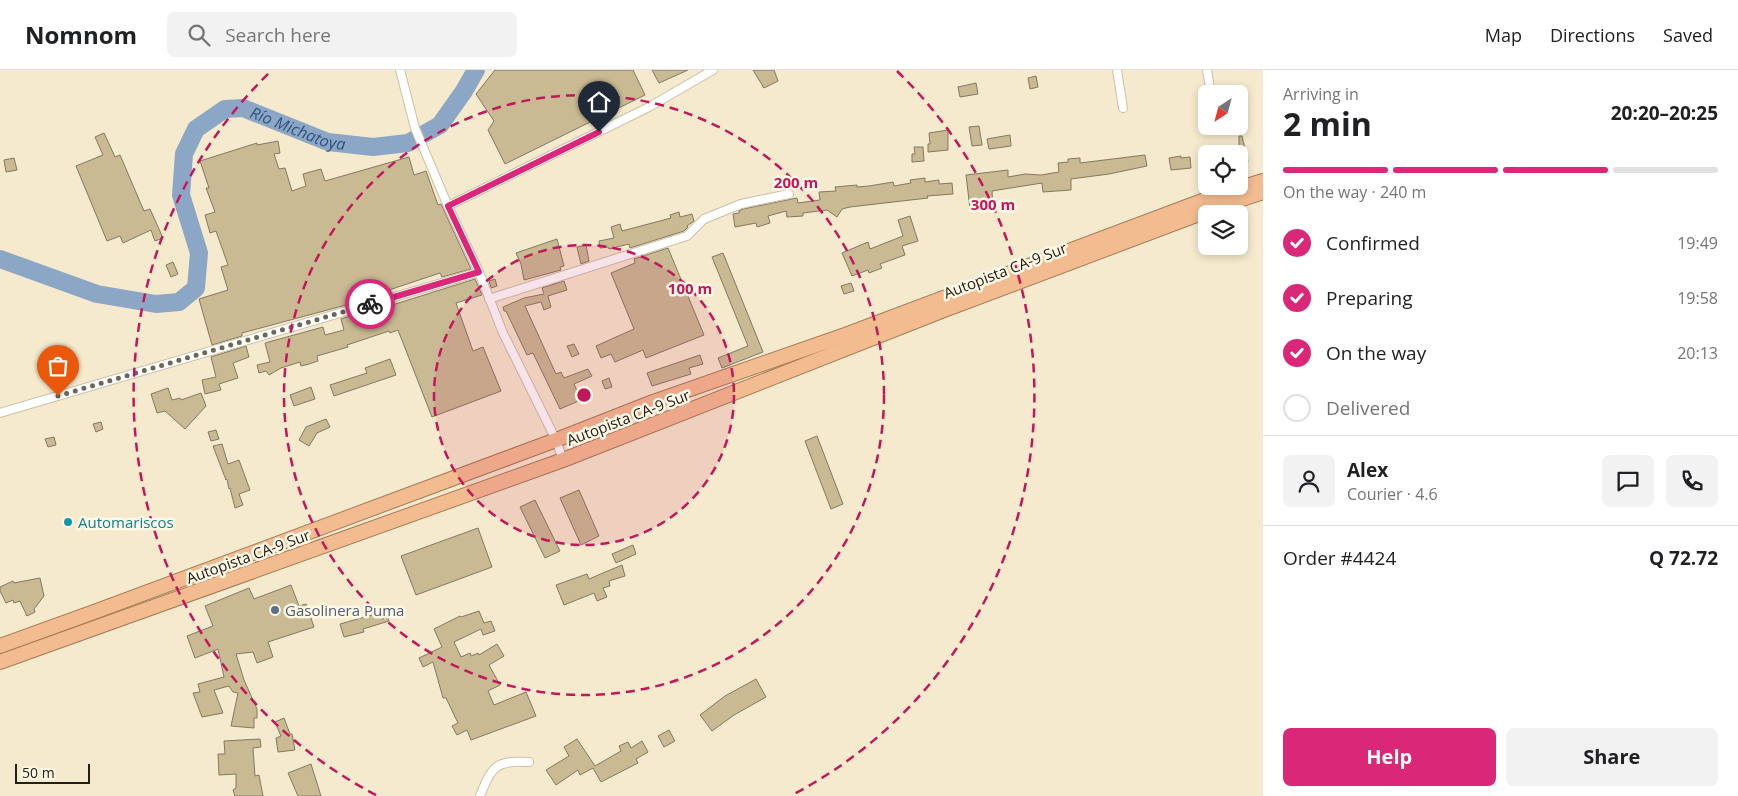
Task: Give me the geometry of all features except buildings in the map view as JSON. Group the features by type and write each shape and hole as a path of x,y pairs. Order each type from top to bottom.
{"highway":[{"name":"Autopista CA-9 Sur","path":"0,646 104,609 653,402 845,335 1218,195 1263,181"},
{"name":"Autopista CA-9 Sur","path":"0,662 563,460 944,310 1215,208 1263,192"}],"street":[{"path":"400,70 415,128 448,206 479,272 503,333 556,440 563,460"},
{"path":"448,206 649,107 713,70"},
{"path":"1118,70 1123,108"},
{"path":"1208,70 1210,85"},
{"path":"489,298 688,236 704,219 741,204 788,194"},
{"path":"0,413 479,272"},
{"path":"480,796 488,777 500,763 513,761 529,762"}],"waterway":[{"name":"Río Michatoya","path":"0,259 97,294 156,304 179,302 196,288 199,253 181,195 184,154 196,129 225,109 243,108 328,142 373,147 408,143 440,125 476,70"}],"way so far":[{"path":"58,396 370,304"}],"place":[{"name":"Automariscos","path":"68,522"},
{"name":"Gasolinera Puma","path":"275,610"}],"route":[{"path":"370,304 479,272 448,206 599,132"}]}
